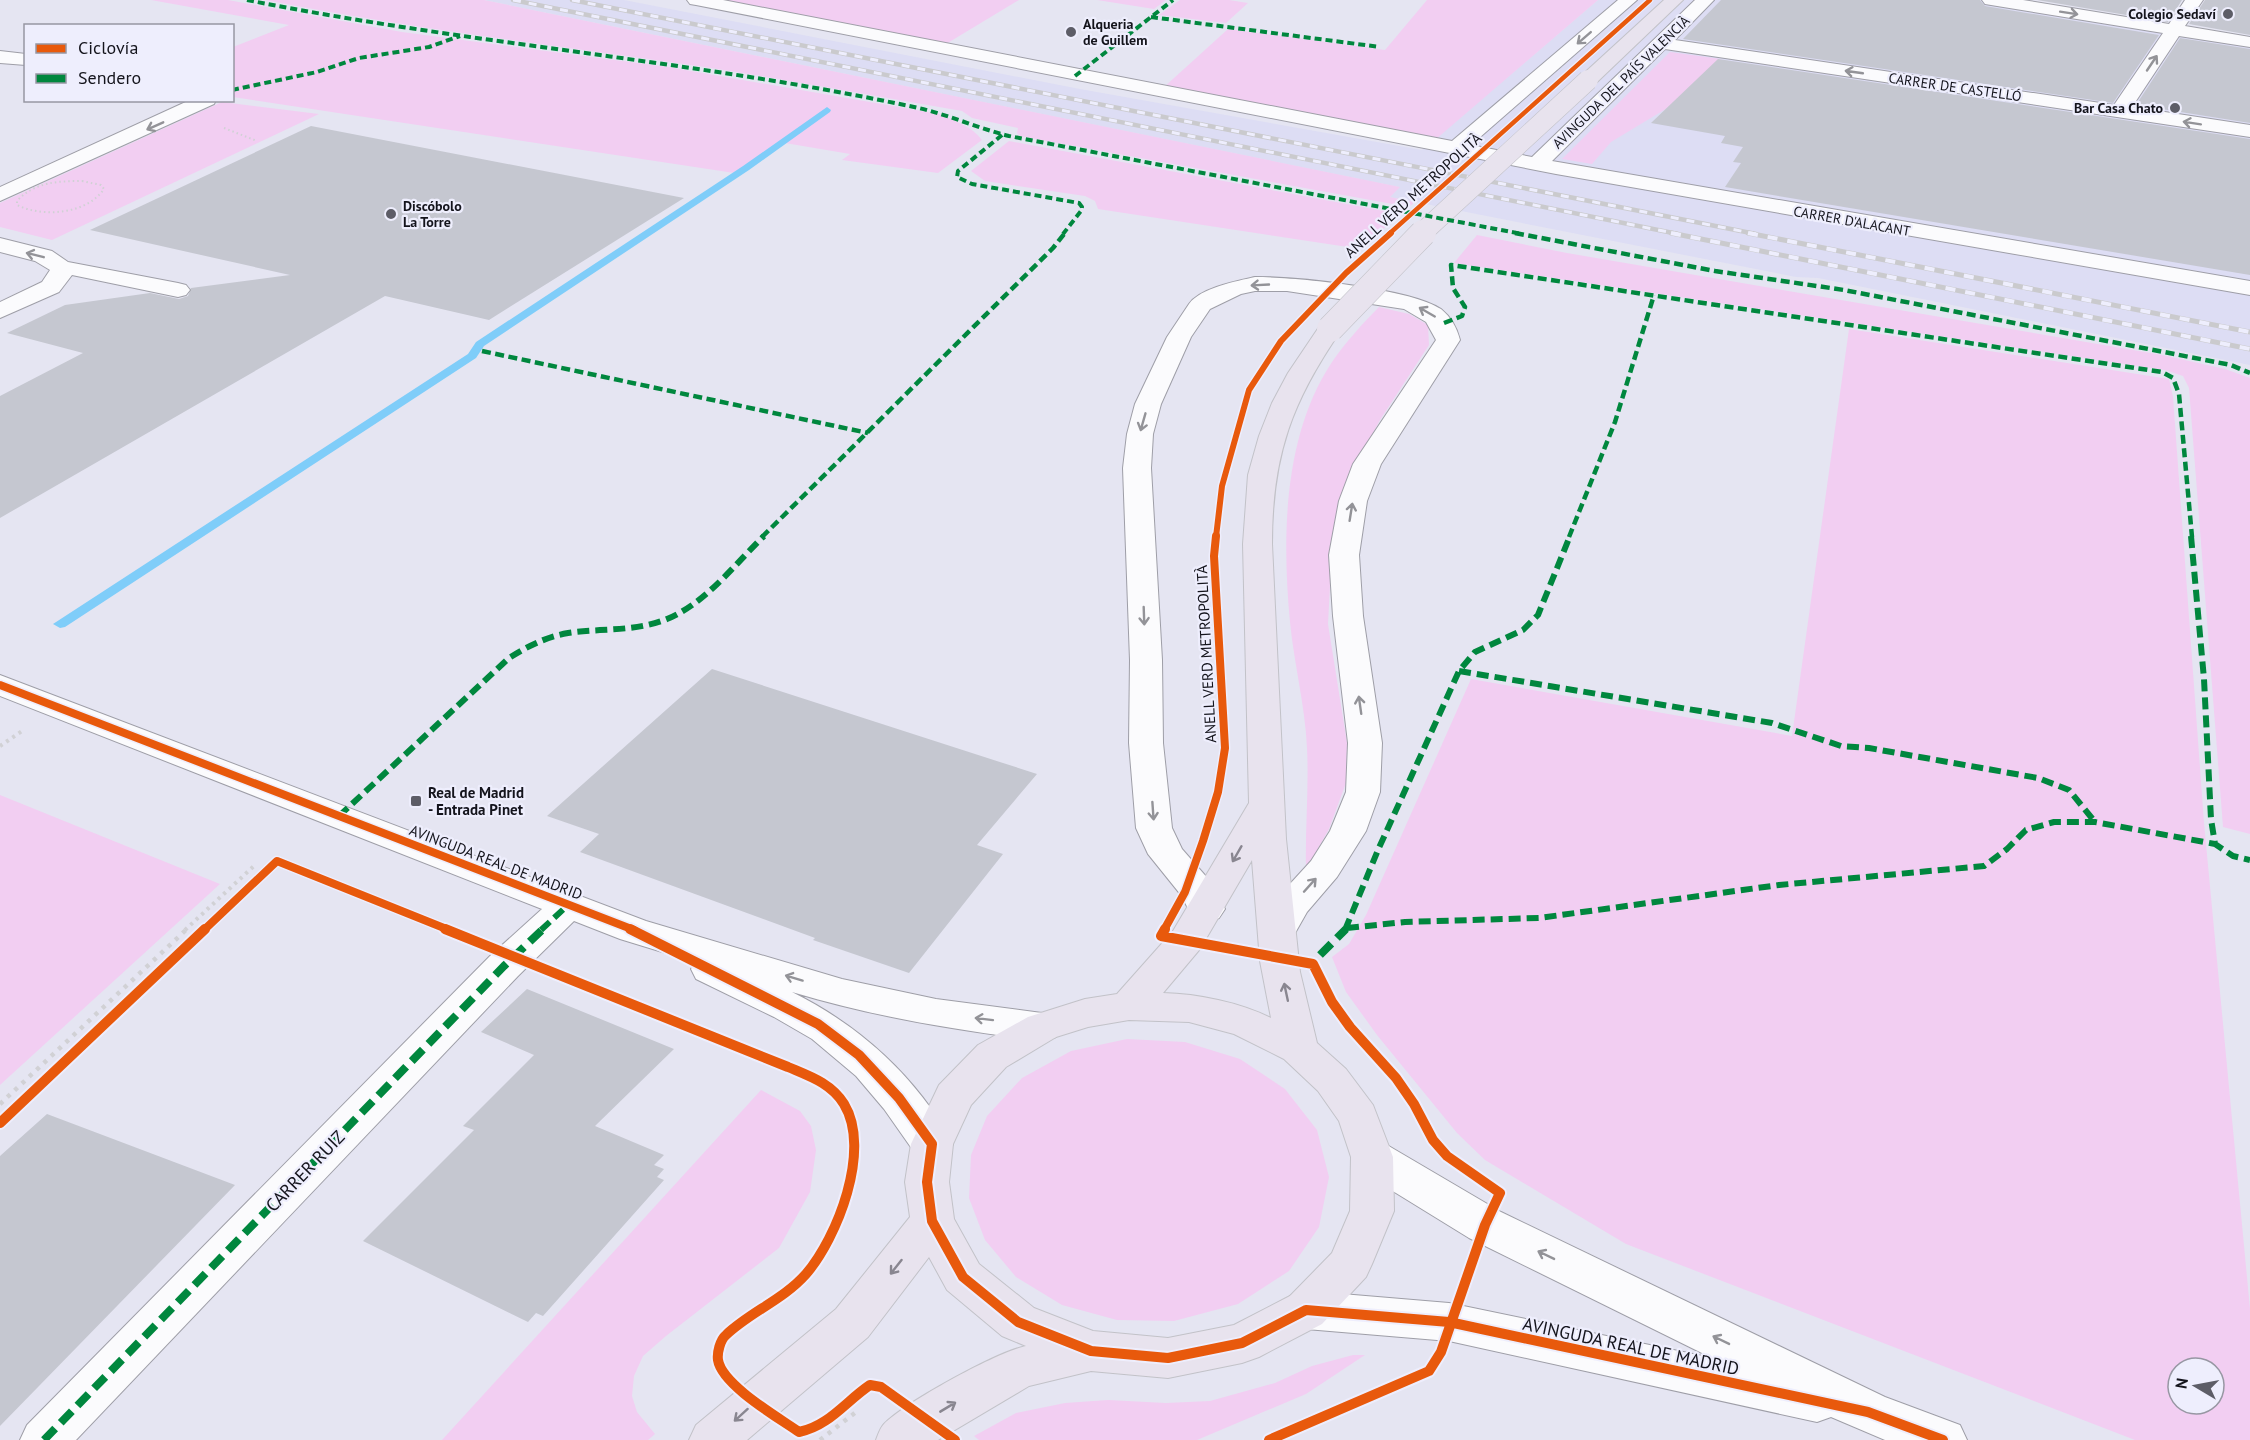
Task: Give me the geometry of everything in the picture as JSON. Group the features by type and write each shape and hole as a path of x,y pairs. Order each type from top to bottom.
{"main road":[{"path":"1298,1049 1279,960 1266,804 1258,560 1259,508 1266,454 1284,403 1302,366 1330,329 1413,242 1674,0"},
{"path":"1129,1006 1187,940 1266,804"},
{"path":"1129,1006 1189,1008 1246,1023 1298,1049 1332,1080 1358,1116 1372,1157 1372,1211 1350,1264 1306,1310 1242,1343 1168,1358 1091,1351 1018,1322 963,1277 932,1221 927,1182 932,1144 954,1096 992,1056 1042,1027 1085,1013 1129,1006"},
{"path":"713,1440 852,1323 932,1221"},
{"path":"883,1431 929,1419 1018,1368 1091,1351"}],"street":[{"name":"CARRER D'ALACANT","path":"696,0 1455,149 1830,217 2250,288"},
{"path":"1455,149 1628,0"},
{"name":"AVINGUDA DEL PAÍS VALENCIÀ","path":"1537,164 1706,0"},
{"path":"1991,0 2250,42"},
{"path":"2119,111 2194,0"},
{"name":"CARRER DE CASTELLÓ","path":"1661,43 2250,131"},
{"path":"0,57 24,60"},
{"path":"0,195 203,102"},
{"path":"0,245 58,262 62,270"},
{"path":"0,311 51,287 62,270 72,268 178,290"},
{"path":"1206,909 1197,890 1166,854 1154,828 1146,743 1146,660 1137,468 1140,434 1148,404 1179,337 1201,304 1233,289 1255,284 1287,285 1410,303 1444,323 1449,340 1367,464 1353,501 1344,555 1348,616 1365,743 1363,792 1348,831 1324,870 1292,905 1277,933"},
{"name":"AVINGUDA REAL DE MADRID","path":"0,686 633,930 842,993 936,1013 1042,1027"},
{"name":"CARRER RUIZ","path":"44,1440 509,961 568,905"},
{"name":"AVINGUDA REAL DE MADRID","path":"633,930 818,1024 859,1054 899,1098 932,1144"},
{"name":"AVINGUDA REAL DE MADRID","path":"1372,1157 1485,1225 1868,1412 1943,1440"},
{"name":"AVINGUDA REAL DE MADRID","path":"1306,1310 1449,1322 1868,1412"}],"path":[{"path":"0,1104 255,865"},
{"path":"820,1440 855,1412 883,1431"}],"shaded area":[{"path":"151,0 228,0 402,32 668,67 939,114 968,127 982,140 938,173 842,160 850,154 785,143 741,174 234,97 234,47 289,25"},
{"path":"265,0 484,0 1400,187 1390,197 1415,202 1409,207 1020,136 1017,133 1018,128 972,118 962,111 727,70 408,25"},
{"path":"484,0 624,0 1080,89 1422,150 1598,0 1991,0 2250,42 2250,365 1818,278 1796,277 1390,197 1399,187"},
{"path":"722,0 1019,0 946,44"},
{"path":"1097,0 1166,0 1154,9"},
{"path":"1180,0 1229,0 1248,3 1226,23 1159,15"},
{"path":"1427,0 1598,0 1435,140 1163,88 1228,29 1385,50"},
{"path":"1670,52 1721,59 1669,107 1611,142 1592,164 1562,159"},
{"path":"222,102 319,114 52,240 0,227 0,203"},
{"path":"1009,141 1400,214 1361,249 1098,209 1095,201 1085,196 985,181 971,171"},
{"path":"1477,235 1567,253 2162,355 2225,369 2250,378 2250,834 2223,827 2189,388 2183,376 2165,370 1454,263"},
{"path":"1379,307 1409,314 1428,325 1429,345 1380,420 1343,489 1332,548 1328,624 1347,743 1346,783 1329,829 1306,870 1307,748 1287,589 1287,522 1290,488 1295,454 1316,391 1337,355"},
{"path":"1849,329 2169,379 2173,397 2204,823 2250,1309 2250,1440 2135,1440 1626,1244 1485,1160 1457,1133 1377,1035 1346,992 1332,957 1349,944 1366,915 1471,679 1792,736"},
{"path":"0,795 220,884 0,1085"},
{"path":"1127,1039 1185,1042 1240,1059 1285,1089 1317,1130 1329,1177 1319,1227 1289,1271 1238,1304 1174,1321 1117,1320 1062,1305 1016,1277 985,1240 969,1198 971,1155 987,1116 1022,1078 1071,1051"},
{"path":"761,1090 800,1111 811,1126 816,1150 810,1192 779,1248 643,1356 634,1376 632,1396 637,1412 655,1434 648,1440 442,1440"},
{"path":"1353,1355 1365,1355 1306,1394 1197,1440 979,1440 974,1436 1016,1413 1065,1403 1108,1400 1166,1403 1210,1401 1275,1383 1312,1366"}],"building":[{"path":"1721,0 1980,0 1985,6 2159,35 2113,103 1683,39"},
{"path":"2037,0 2182,0 2168,22"},
{"name":"Colegio Sedaví","path":"2205,0 2250,0 2250,35 2189,24"},
{"path":"2180,38 2250,49 2250,123 2136,105"},
{"path":"1718,59 2250,139 2250,275 1725,187 1741,163 1733,162 1743,147 1721,143 1725,136 1651,123"},
{"path":"311,126 684,198 489,320 385,296 0,518 0,396 83,353 7,333 65,305 150,293 179,299 188,296 191,288 290,275 90,230"},
{"path":"712,669 1037,774 977,845 1003,854 909,973 813,940 815,938 580,852 599,834 547,816"},
{"path":"527,989 674,1049 595,1126 664,1155 654,1165 664,1169 657,1177 664,1180 543,1316 536,1313 528,1322 363,1241 474,1130 463,1126 534,1055 481,1032"},
{"path":"47,1114 235,1185 0,1426 0,1156"}],"waterway":[{"path":"60,624 472,356 480,344 746,168 827,110"}],"railway":[{"path":"513,0 1678,234"},
{"path":"572,0 1756,234"},
{"path":"1671,233 2250,349"},
{"path":"1748,233 2250,332"}],"marked path":[{"path":"247,0 364,22 658,64 857,96 950,115 1009,136 1715,271 1844,290 2231,365 2250,373"},
{"path":"1075,76 1173,0"},
{"path":"1151,17 1380,47"},
{"path":"234,90 317,72 359,58 429,47 460,36"},
{"path":"339,816 509,658 529,645 567,633 643,626 664,620 703,596 1053,248 1081,211 1082,207 1079,203 972,184 957,177 958,171 1002,135"},
{"path":"1444,323 1462,316 1465,307 1453,288 1450,277 1451,265 2150,370 2170,376 2179,394 2204,679 2211,819 2215,844 2233,856 2250,860"},
{"path":"1320,955 1347,928 1378,850 1459,671 1475,652 1523,630 1538,615 1615,422 1654,295"},
{"path":"482,351 868,433"},
{"path":"1459,671 1772,723 1841,746 1869,748 2038,778 2069,790 2095,822"},
{"path":"1347,928 1405,922 1539,918 1779,885 1984,866 2007,849 2026,830 2054,822 2095,822 2215,844"},
{"path":"44,1440 504,966 568,905"}],"cycle path":[{"name":"ANELL VERD METROPOLITÀ","path":"1269,1440 1429,1371 1441,1352 1485,1225 1500,1193 1447,1156 1433,1140 1414,1104 1396,1078 1350,1027 1332,1002 1313,964 1161,936 1185,892 1203,841 1218,792 1225,748 1214,556 1222,486 1249,390 1281,341 1346,273 1650,0"},
{"path":"0,685 633,930 818,1024 859,1055 899,1098 932,1144 927,1182 932,1221 963,1277 1018,1322 1091,1351 1168,1358 1242,1343 1306,1310 1449,1322 1868,1412 1943,1440"},
{"path":"0,1123 277,861 815,1078 829,1087 844,1104 852,1127 853,1153 850,1181 842,1209 831,1235 805,1275 776,1300 724,1336 718,1354 719,1364 732,1382 799,1432 819,1426 870,1385 881,1387 955,1440"}],"place":[{"name":"Colegio Sedaví","path":"2228,14"},
{"name":"Alqueria de Guillem","path":"1071,32"},
{"name":"Bar Casa Chato","path":"2175,108"},
{"name":"Discóbolo La Torre","path":"391,214"},
{"name":"Real de Madrid - Entrada Pinet","path":"416,801"}]}
